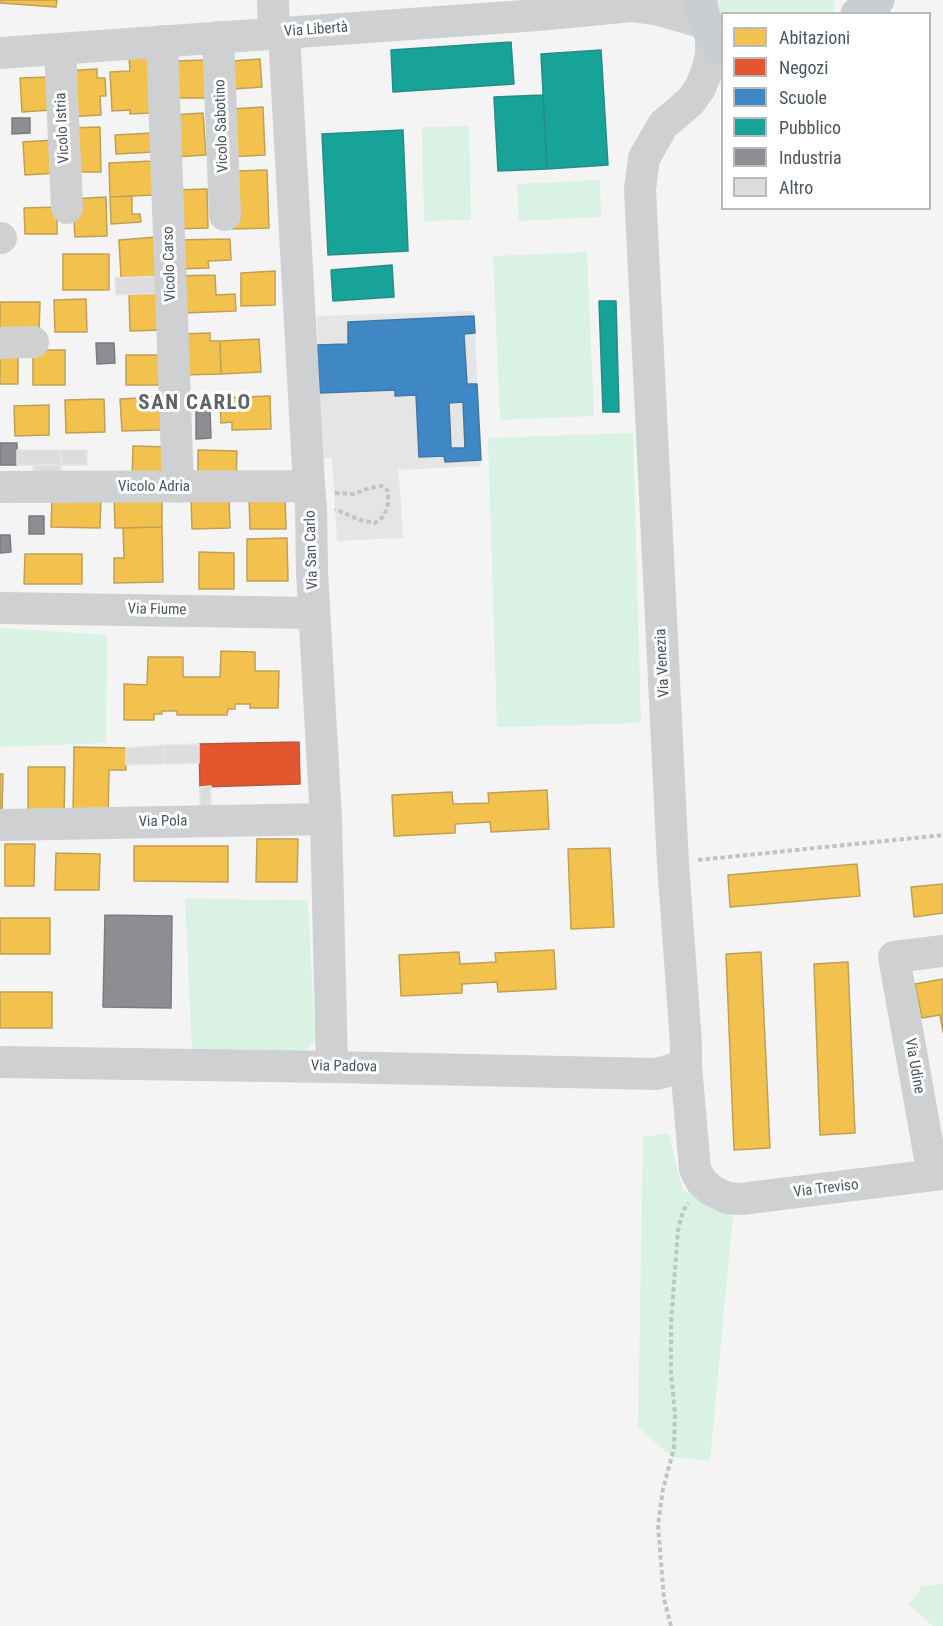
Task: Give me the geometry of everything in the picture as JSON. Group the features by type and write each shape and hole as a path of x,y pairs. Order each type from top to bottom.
{"main road":[{"path":"860,12 878,0"}],"street":[{"name":"Via San Carlo","path":"273,0 279,33 310,496 326,819 332,1067"},
{"name":"Via Libertà","path":"0,53 538,15 638,3 710,27"},
{"name":"Via Venezia","path":"706,1186 695,1168 686,1066 673,864 640,189 644,158 663,125 691,101 700,88 711,55 710,27"},
{"name":"Vicolo Sabotino","path":"218,37 225,215"},
{"name":"Vicolo Carso","path":"162,41 178,487"},
{"name":"Vicolo Istria","path":"60,49 67,208"},
{"name":"Via Venezia","path":"658,135 721,94"},
{"path":"0,343 33,342"},
{"name":"Vicolo Adria","path":"0,487 178,487 310,496"},
{"name":"Via Fiume","path":"0,608 314,613"},
{"name":"Via Pola","path":"0,825 326,819"},
{"name":"Via Udine","path":"938,1175 894,957 943,951"},
{"name":"Via Padova","path":"0,1062 656,1074 686,1066"},
{"name":"Via Treviso","path":"706,1186 727,1198 741,1199 938,1175"}],"path":[{"path":"382,486 388,491 388,504 384,516 375,523 360,520 310,496 329,492 354,494 382,486"},
{"path":"673,864 943,835"},
{"path":"671,1626 664,1599 658,1525 663,1489 674,1448 675,1413 670,1323 678,1230 683,1211 706,1186"}],"shaded area":[{"path":"474,311 481,466 398,470 403,538 337,541 332,458 322,458 317,316"}],"green space":[{"path":"713,0 835,0 833,12 721,12 721,26"},
{"path":"469,126 471,220 424,221 422,127"},
{"path":"600,180 601,217 519,221 517,184"},
{"path":"587,252 594,416 500,420 493,256"},
{"path":"633,433 641,723 497,727 488,438"},
{"path":"0,628 107,635 106,743 0,747"},
{"path":"185,899 308,900 315,1041 301,1055 192,1052"},
{"path":"668,1133 683,1190 733,1214 710,1461 672,1457 638,1427 643,1137"},
{"path":"943,1584 943,1626 933,1626 909,1605 922,1586"}],"building: Abitazioni":[{"path":"0,0 57,0 56,7 0,3"},
{"path":"150,56 152,113 130,114 130,110 112,111 110,72 130,71 129,57"},
{"path":"260,59 262,87 234,89 232,61"},
{"path":"207,60 207,98 175,98 174,61"},
{"path":"97,69 97,78 105,78 106,96 100,96 101,115 65,117 63,71"},
{"path":"50,77 51,110 22,112 20,78"},
{"path":"263,107 265,155 228,157 232,109"},
{"path":"203,113 206,155 176,157 173,115"},
{"path":"100,127 101,172 70,172 69,128"},
{"path":"152,133 153,152 116,154 115,135"},
{"path":"55,140 57,173 25,175 23,142"},
{"path":"152,161 154,195 110,197 109,163"},
{"path":"267,170 269,228 232,229 230,193 237,171"},
{"path":"207,189 208,228 175,229 174,190"},
{"path":"132,196 132,214 140,214 141,222 111,224 110,197"},
{"path":"106,197 107,236 75,237 70,199"},
{"path":"57,207 57,234 25,234 24,208"},
{"path":"157,237 159,276 121,278 119,240"},
{"path":"230,239 231,260 208,261 209,268 176,269 175,240"},
{"path":"63,254 109,254 109,290 63,290"},
{"path":"275,271 275,305 241,306 241,273"},
{"path":"215,275 216,295 235,294 236,311 185,313 175,276"},
{"path":"159,293 161,330 130,331 129,294"},
{"path":"86,299 87,332 55,332 54,300"},
{"path":"0,302 40,302 39,332 0,332"},
{"path":"210,333 210,341 220,341 221,374 181,375 180,334"},
{"path":"259,339 261,372 221,374 220,341"},
{"path":"0,350 18,350 18,384 0,384"},
{"path":"33,350 65,350 65,385 33,385"},
{"path":"126,355 163,355 163,385 126,385"},
{"path":"270,396 271,429 232,430 232,422 221,423 220,398"},
{"path":"160,397 161,430 122,431 120,399"},
{"path":"104,399 105,432 66,433 65,400"},
{"path":"49,405 49,435 15,436 14,406"},
{"path":"133,446 168,447 168,482 132,481"},
{"path":"198,450 237,451 236,479 198,478"},
{"path":"114,495 162,495 162,527 115,528"},
{"path":"229,496 230,528 192,529 191,497"},
{"path":"249,496 285,496 286,529 250,529"},
{"path":"52,497 101,498 100,528 51,527"},
{"path":"162,527 163,582 114,583 114,558 124,558 123,528"},
{"path":"287,538 288,581 247,581 247,539"},
{"path":"199,552 234,553 234,589 199,589"},
{"path":"25,554 82,554 82,584 24,584"},
{"path":"221,651 255,652 255,671 279,671 278,708 250,708 250,704 235,704 235,709 228,709 227,715 177,715 177,711 162,711 162,714 154,714 154,720 124,720 124,684 147,685 148,657 183,657 183,677 220,677"},
{"path":"74,747 126,748 126,770 109,770 108,816 73,815"},
{"path":"28,767 65,767 64,815 28,814"},
{"path":"0,774 3,774 2,811 0,811"},
{"path":"547,790 549,829 491,832 490,822 455,824 455,833 394,836 392,795 452,792 453,804 489,803 488,793"},
{"path":"257,839 298,839 297,882 256,882"},
{"path":"5,844 35,844 34,886 5,886"},
{"path":"134,846 228,846 228,882 134,881"},
{"path":"610,848 614,927 571,929 568,849"},
{"path":"56,853 100,854 99,890 55,890"},
{"path":"857,864 860,896 730,907 728,875"},
{"path":"943,884 943,913 914,917 911,887"},
{"path":"0,918 50,918 50,954 0,954"},
{"path":"554,950 556,989 498,992 497,982 462,984 462,993 401,996 399,955 459,952 460,964 496,962 495,953"},
{"path":"761,952 770,1148 734,1150 726,954"},
{"path":"848,962 855,1133 820,1135 814,964"},
{"path":"943,979 943,1032 940,1015 922,1018 915,984"},
{"path":"0,992 52,992 52,1028 0,1028"}],"building: Negozi":[{"path":"299,742 300,784 200,787 199,744"}],"building: Scuole":[{"path":"474,316 475,333 464,334 467,384 477,384 481,460 445,462 444,456 419,457 416,395 395,396 395,390 320,393 317,345 348,344 348,322","holes":["463,402 465,448 451,448 449,403"]}],"building: Pubblico":[{"path":"511,42 514,84 393,92 391,50"},
{"path":"601,50 608,165 547,169 541,54"},
{"path":"543,95 547,169 498,171 494,97"},
{"path":"403,130 408,251 328,255 322,134"},
{"path":"392,265 394,297 333,301 331,270"},
{"path":"599,301 616,301 619,412 603,412"}],"building: Industria":[{"path":"12,118 30,118 30,133 12,134"},
{"path":"96,343 114,343 115,363 97,364"},
{"path":"196,409 210,409 211,438 196,439"},
{"path":"0,443 17,443 17,465 0,465"},
{"path":"29,516 44,516 44,534 29,534"},
{"path":"0,535 10,535 11,552 0,553"},
{"path":"105,915 172,916 171,1008 103,1007"}],"building: Altro":[{"path":"159,276 159,293 116,295 115,278"},
{"path":"17,450 61,450 61,465 17,465"},
{"path":"61,450 87,450 87,465 61,465"},
{"path":"33,465 61,465 61,480 33,480"},
{"path":"199,744 199,763 164,764 163,745"},
{"path":"163,745 164,764 126,765 126,748"},
{"path":"211,786 211,811 200,812 200,787"}],"district":[{"name":"SAN CARLO","path":"195,404"}]}
